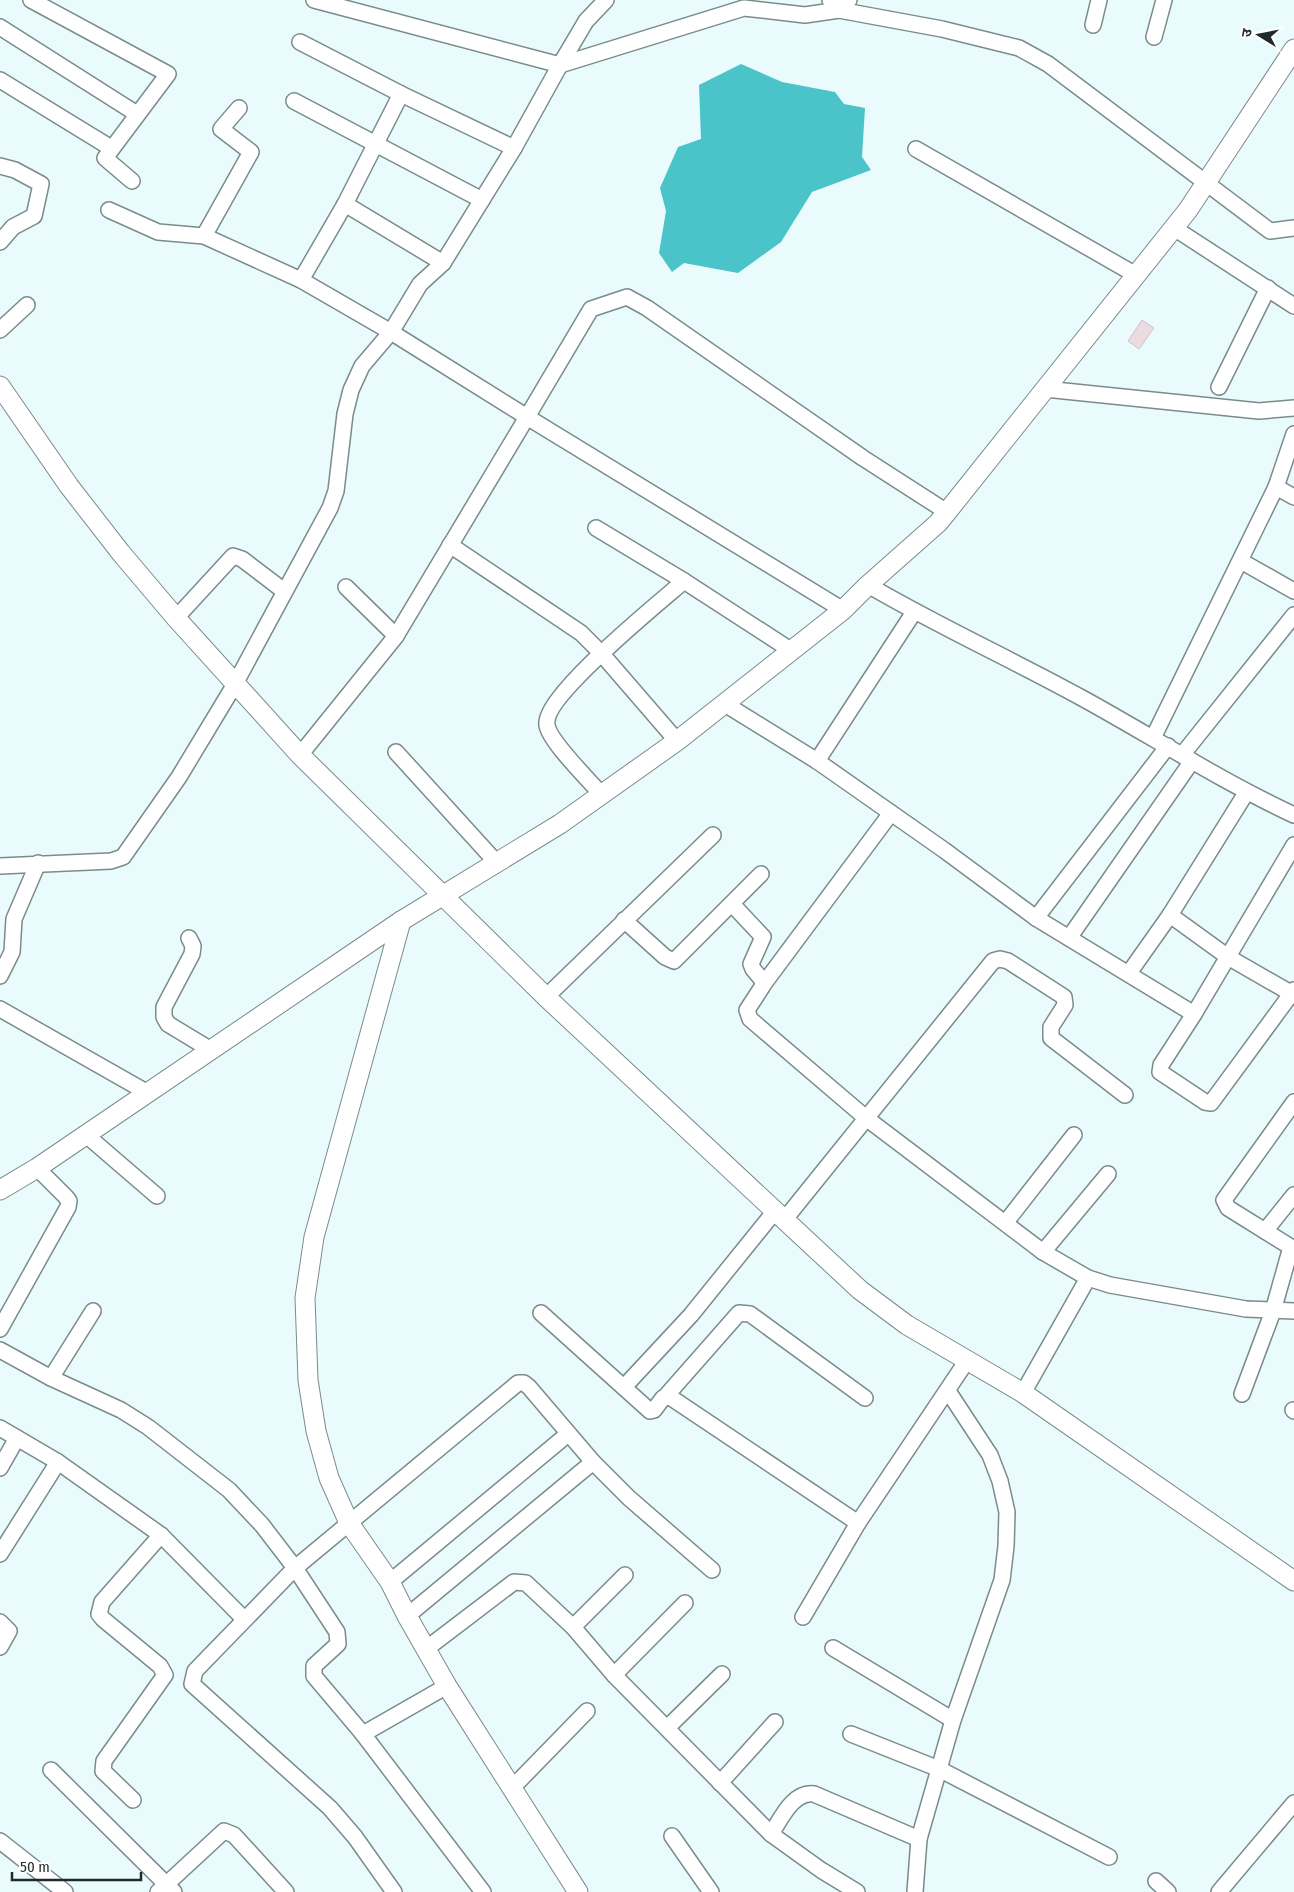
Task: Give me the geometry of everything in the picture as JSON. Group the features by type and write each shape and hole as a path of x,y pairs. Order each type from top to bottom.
{"street":[{"path":"31,0 168,74 136,114 105,158 132,182"},
{"path":"314,0 560,65 739,4 805,15 839,3 1019,48 1048,64 1270,232 1294,228"},
{"path":"0,866 110,861 123,857 179,777 235,684 322,523 336,491 344,414 351,390 362,366 391,332 420,284 442,263 514,148 586,21 606,0"},
{"path":"1093,25 1099,0"},
{"path":"1154,37 1164,0"},
{"path":"0,27 136,114"},
{"path":"300,42 401,94 514,148"},
{"path":"1,1188 37,1168 401,921 560,824 677,741 844,610 868,585 938,523 947,512 1188,210 1205,181 1294,49"},
{"path":"0,80 112,148"},
{"path":"301,280 345,204 401,94"},
{"path":"294,101 377,143 482,200"},
{"path":"204,236 251,152 221,129 239,108"},
{"path":"916,149 1136,275"},
{"path":"0,166 15,170 41,184 34,216 13,227 0,242"},
{"path":"345,204 442,263"},
{"path":"110,210 158,232 204,236 301,280 391,332 844,610"},
{"path":"1174,228 1294,306"},
{"path":"1219,387 1268,288"},
{"path":"300,755 396,636 590,309 627,297 647,308 863,458 947,512"},
{"path":"0,330 27,305"},
{"path":"0,386 69,486 176,618 300,755 546,997 860,1290 907,1326 966,1362 1023,1393 1294,1581"},
{"path":"1045,389 1259,411 1294,408"},
{"path":"1153,738 1276,487 1294,434"},
{"path":"1276,487 1294,497"},
{"path":"596,528 684,581 792,651"},
{"path":"450,545 545,607 581,633 602,653 677,741"},
{"path":"176,618 233,556 242,559 284,591"},
{"path":"1241,561 1294,592"},
{"path":"601,794 552,737 546,724 550,711 559,697 602,653 684,581"},
{"path":"868,585 914,612 1079,697 1168,746 1246,793 1294,815"},
{"path":"346,587 396,636"},
{"path":"817,762 914,612"},
{"path":"1069,938 1187,758 1294,615"},
{"path":"725,704 817,762 1036,918 1194,1014"},
{"path":"1036,918 1168,746"},
{"path":"396,752 496,862"},
{"path":"1129,973 1170,915 1246,793"},
{"path":"891,813 763,984 747,1010 750,1019 866,1118 1006,1222 1043,1252 1088,1278 1110,1285 1145,1292 1246,1309 1294,1312"},
{"path":"546,997 712,835"},
{"path":"1170,915 1228,956 1293,993 1211,1103 1205,1102 1160,1072 1161,1065 1194,1014 1228,956 1294,845"},
{"path":"0,976 12,952 14,919 38,863"},
{"path":"624,920 664,957 674,961 761,874"},
{"path":"732,904 763,937 751,964 763,981 763,984"},
{"path":"401,921 314,1236 305,1298 308,1380 316,1431 329,1478 349,1523 390,1582 406,1616 446,1686 513,1787 578,1892"},
{"path":"189,938 193,946 192,954 164,1007 164,1017 168,1024 211,1050"},
{"path":"624,1387 691,1315 866,1118 988,965 1000,959 1008,961 1064,996 1065,1005 1051,1027 1051,1038 1126,1095"},
{"path":"0,1009 148,1093"},
{"path":"1242,1394 1273,1311 1293,1248 1228,1208 1224,1200 1294,1102"},
{"path":"86,1134 157,1196"},
{"path":"1006,1222 1074,1135"},
{"path":"0,1329 64,1214 69,1201 37,1168"},
{"path":"1043,1252 1108,1174"},
{"path":"1265,1231 1294,1195"},
{"path":"1023,1393 1088,1278"},
{"path":"51,1378 93,1311"},
{"path":"541,1313 652,1412 739,1313 743,1312 750,1314 865,1398"},
{"path":"0,1350 51,1378 121,1410 148,1427 229,1490 262,1525 295,1568 339,1638 335,1648 314,1666 314,1676 363,1734 483,1892"},
{"path":"803,1617 858,1523 966,1362"},
{"path":"394,1892 355,1837 330,1808 192,1684 195,1671 244,1619 295,1568 518,1383 524,1383 530,1388 593,1462 629,1498 712,1570"},
{"path":"918,1891 920,1839 953,1720 1002,1580 1006,1512 1000,1481 990,1455 948,1391"},
{"path":"666,1396 858,1523"},
{"path":"0,1428 58,1462 161,1535 244,1619"},
{"path":"390,1582 568,1434"},
{"path":"0,1468 17,1438"},
{"path":"0,1554 58,1462"},
{"path":"406,1616 593,1462"},
{"path":"134,1800 103,1771 104,1761 165,1675 160,1666 103,1620 99,1614 102,1602 161,1535"},
{"path":"573,1627 625,1575"},
{"path":"426,1649 518,1581 526,1583 573,1627 614,1675 771,1834 820,1870 857,1892"},
{"path":"614,1675 685,1603"},
{"path":"0,1622 9,1631 0,1647"},
{"path":"833,1648 953,1720"},
{"path":"667,1728 722,1674"},
{"path":"363,1734 446,1686"},
{"path":"513,1787 587,1711"},
{"path":"720,1783 775,1722"},
{"path":"851,1734 939,1769 1109,1856"},
{"path":"51,1770 166,1889 224,1831 234,1835 286,1892"},
{"path":"771,1834 796,1798 806,1792 920,1839"},
{"path":"1219,1892 1293,1807"},
{"path":"672,1836 711,1892"},
{"path":"0,1841 65,1892"},
{"path":"1156,1881 1168,1892"}],"water":[{"path":"741,64 782,82 835,92 844,104 865,108 862,157 871,170 812,192 781,242 738,273 684,263 672,272 659,253 666,211 660,188 678,147 701,139 699,85"}],"building":[{"path":"1142,320 1154,328 1139,349 1128,341"}]}
